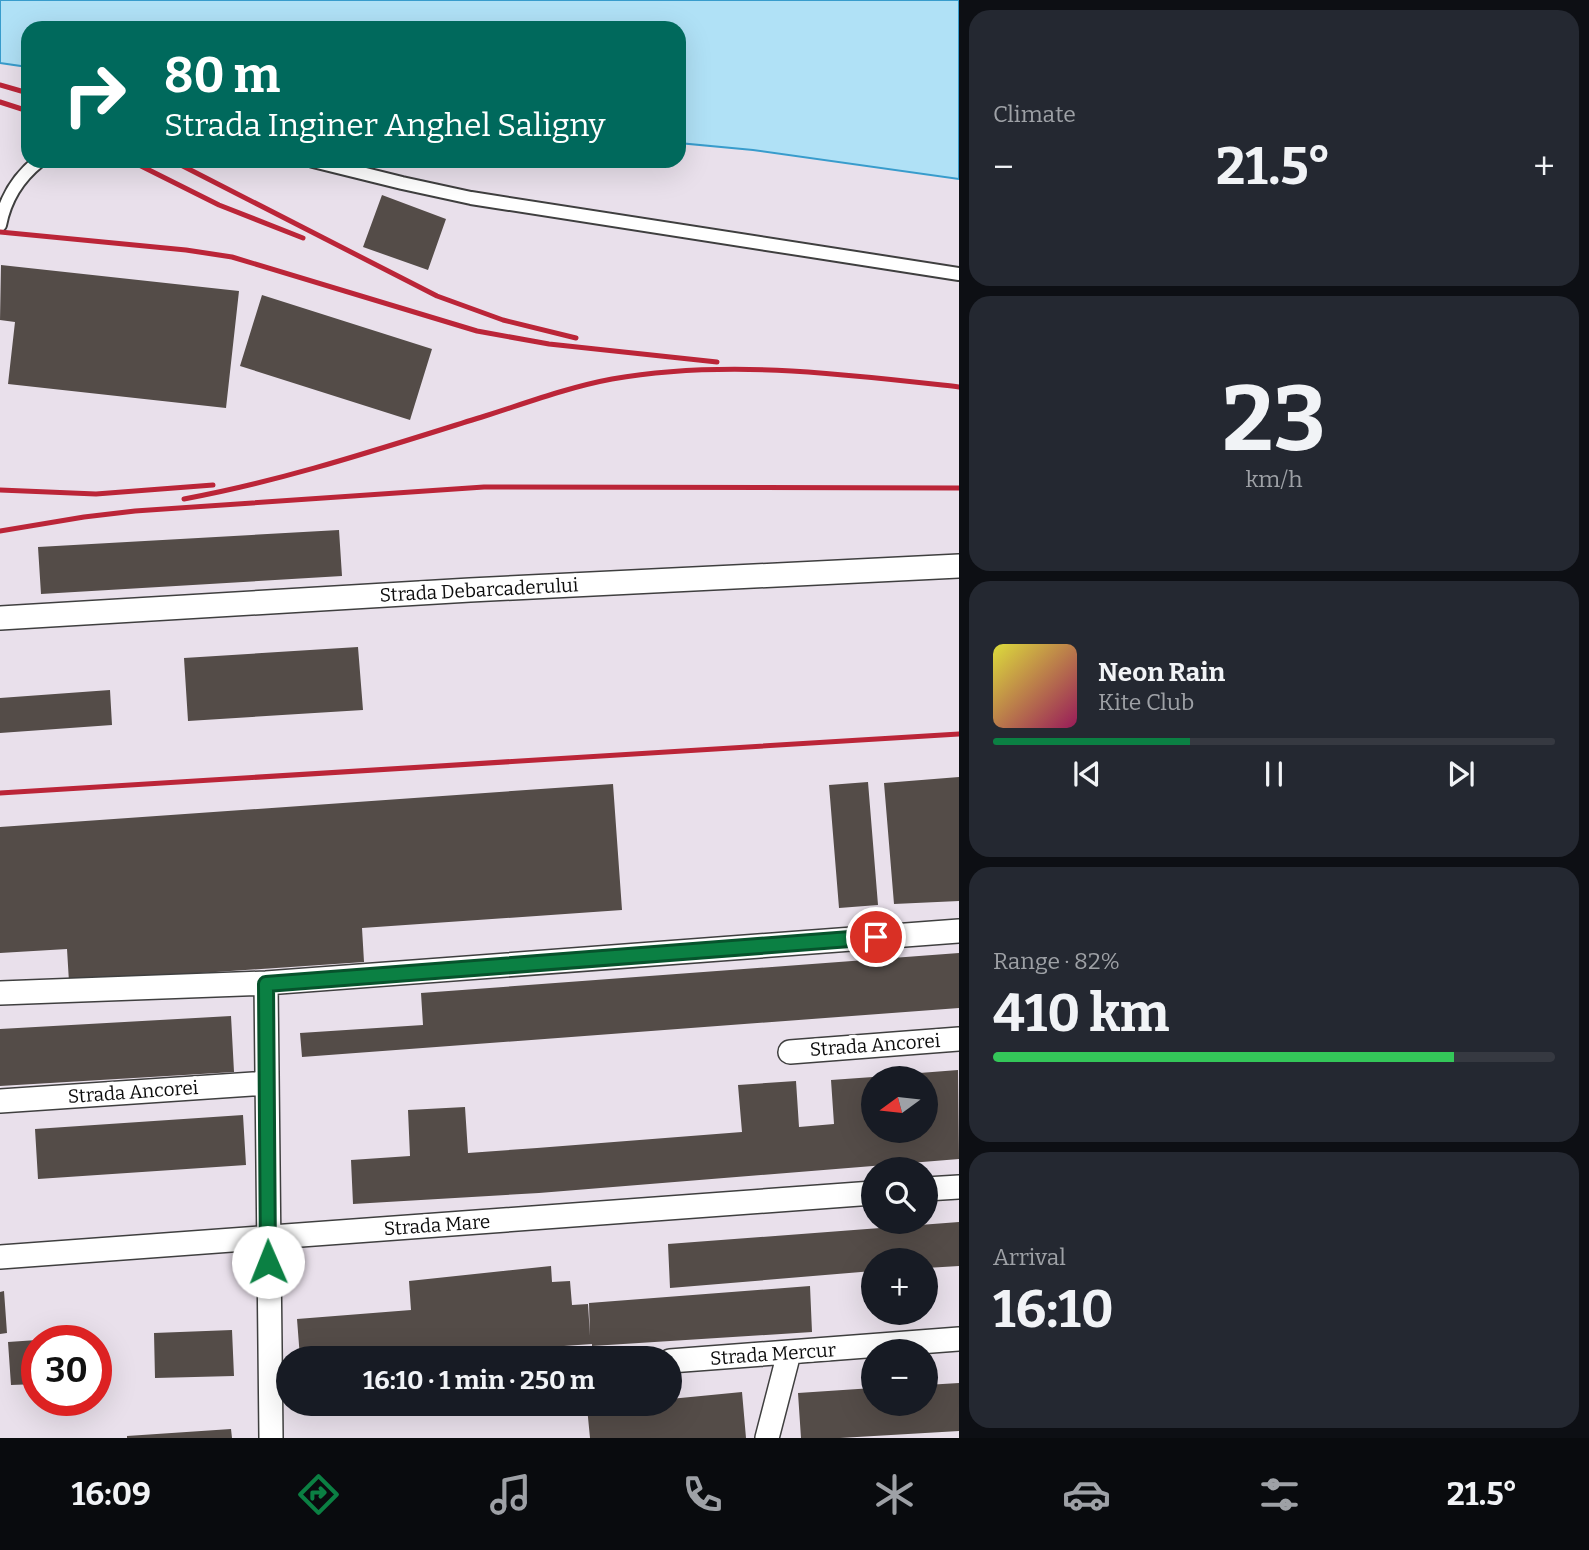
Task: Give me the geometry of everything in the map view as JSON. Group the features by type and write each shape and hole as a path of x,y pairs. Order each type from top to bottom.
{"street":[{"name":"Strada Debarcaderului","path":"0,618 470,590 959,566"},
{"path":"0,993 266,984 959,931"},
{"path":"266,984 268,1237 277,1346"},
{"name":"Strada Ancorei","path":"790,1052 959,1039"},
{"name":"Strada Ancorei","path":"0,1101 267,1083"},
{"path":"938,1188 959,1187"},
{"name":"Strada Mare","path":"0,1257 861,1194"},
{"name":"Strada Mercur","path":"682,1360 959,1339"},
{"path":"767,1438 789,1353"},
{"path":"271,1438 276,1410"}],"lane":[{"path":"0,225 2,213 11,194 22,176 31,168"},
{"path":"341,168 471,198 959,274"}],"shaded area":[{"path":"0,63 21,66 21,168 686,168 686,144 753,150 959,179 959,1438 0,1438"}],"water":[{"path":"0,0 959,0 959,179 753,150 686,144 686,21 21,21 21,66 0,63"}],"building":[{"path":"382,195 446,219 428,270 363,247"},
{"path":"1,265 239,291 226,408 8,384 15,322 0,320"},
{"path":"262,295 432,349 410,420 240,366"},
{"path":"339,530 342,576 41,594 38,547"},
{"path":"358,647 363,710 188,721 184,658"},
{"path":"110,690 112,725 0,733 0,698"},
{"path":"959,777 959,901 894,904 884,783"},
{"path":"868,782 878,905 839,908 829,785"},
{"path":"613,784 622,910 362,928 364,962 69,982 67,949 0,953 0,827"},
{"path":"959,953 959,1008 302,1057 300,1033 423,1025 421,993"},
{"path":"231,1016 234,1072 0,1086 0,1029"},
{"path":"958,1070 959,1159 938,1161 938,1157 861,1157 861,1167 539,1193 353,1204 351,1160 410,1156 408,1110 465,1107 468,1153 742,1132 738,1085 796,1081 799,1127 834,1124 831,1080 861,1078 861,1143 938,1143 938,1072"},
{"path":"243,1115 246,1165 38,1179 35,1129"},
{"path":"959,1222 959,1266 938,1267 938,1248 861,1248 861,1272 670,1288 668,1244 861,1229 861,1234 938,1234 938,1224"},
{"path":"551,1266 552,1282 570,1281 572,1305 588,1304 590,1336 589,1303 810,1286 812,1332 592,1346 299,1346 297,1319 411,1310 409,1281"},
{"path":"4,1291 7,1333 0,1334 0,1292"},
{"path":"232,1330 234,1376 155,1378 154,1333"},
{"path":"21,1341 21,1385 11,1385 8,1342"},
{"path":"959,1383 959,1431 801,1438 798,1393 861,1389 861,1416 938,1416 938,1384"},
{"path":"742,1392 746,1438 590,1438 588,1416 682,1416 682,1398"},
{"path":"231,1429 232,1438 127,1438 127,1436"}],"railway":[{"path":"0,85 21,91"},
{"path":"0,102 21,109"},
{"path":"145,168 219,205 303,238"},
{"path":"187,168 437,296 503,320 576,338"},
{"path":"0,232 232,257 477,331 549,344 717,362"},
{"path":"184,499 298,473 564,391 612,379 655,373 742,369 829,373 959,387"},
{"path":"0,490 96,494 213,485"},
{"path":"0,531 135,511 484,487 959,488"},
{"path":"0,793 959,734"}],"route":[{"path":"268,1262 266,984 876,937"}]}
